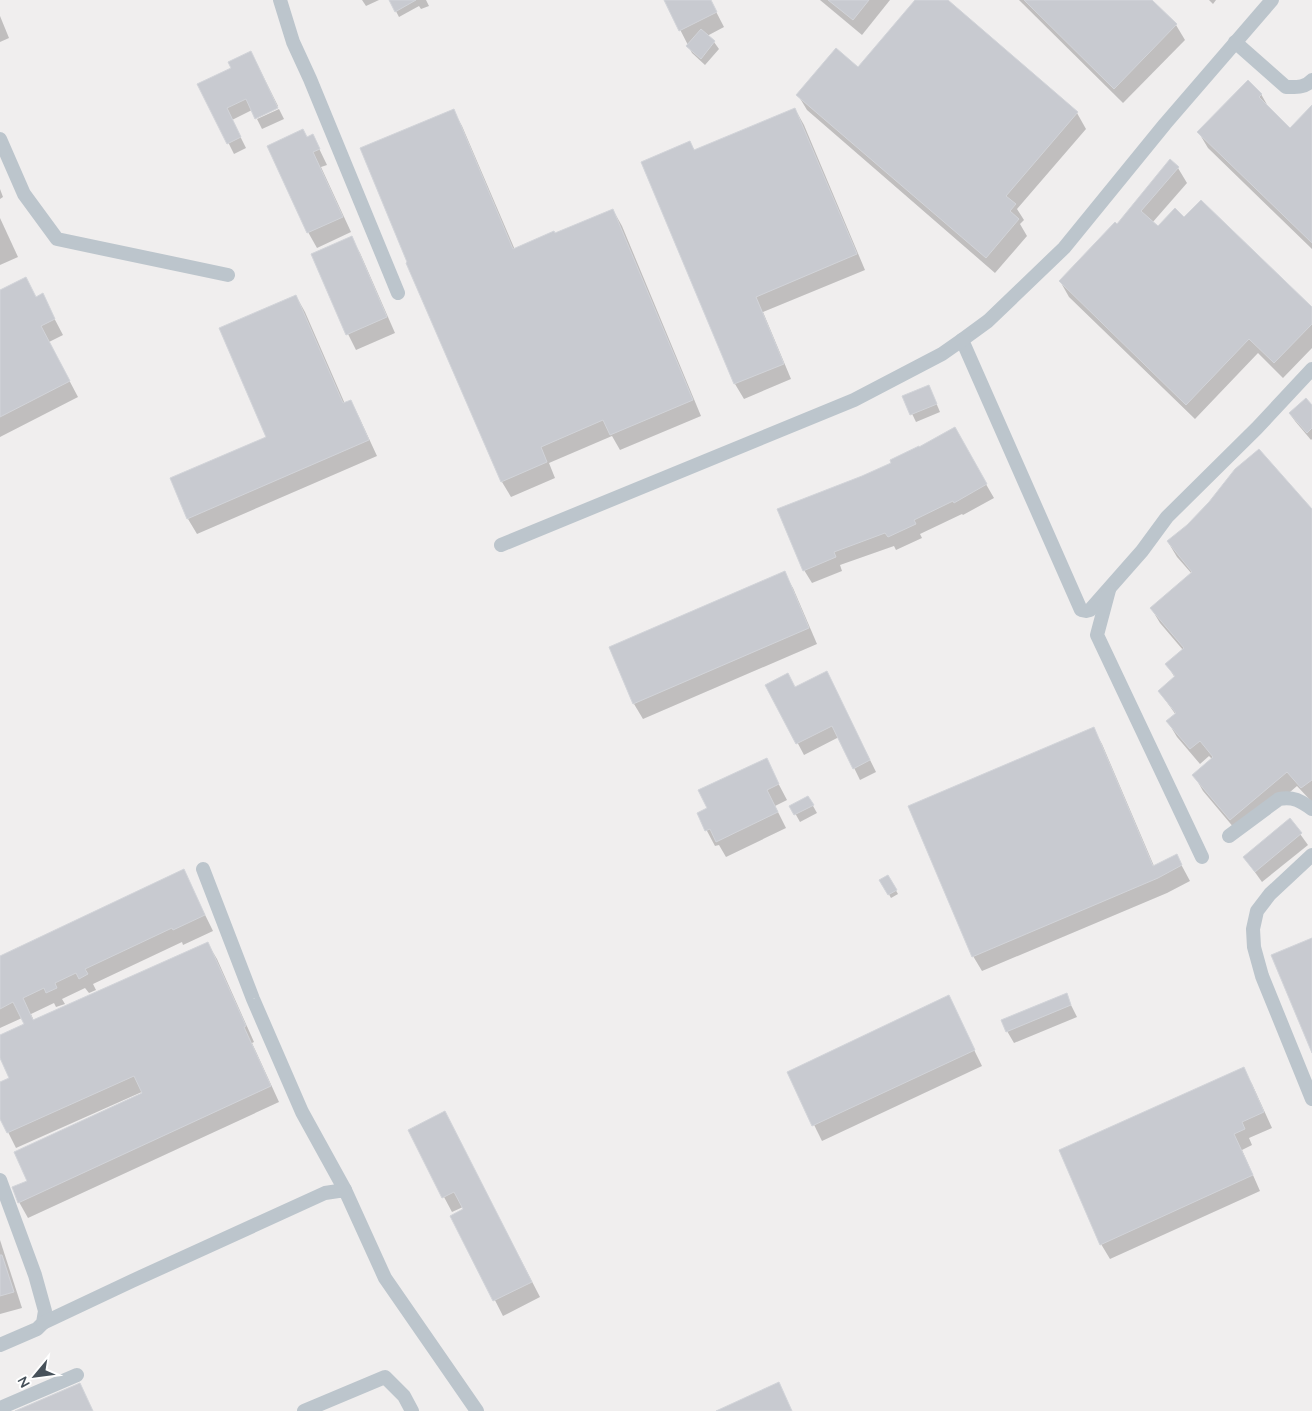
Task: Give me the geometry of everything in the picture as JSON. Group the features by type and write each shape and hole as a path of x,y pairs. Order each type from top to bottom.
{"street":[{"path":"280,0 293,42 398,293"},
{"path":"501,545 854,400 942,354 962,340 988,321 1064,248 1165,124 1272,0"},
{"path":"1235,42 1286,87 1298,87 1308,84 1312,80"},
{"path":"1,141 24,194 57,239 228,275"},
{"path":"962,340 1082,610 1086,611 1090,610 1109,590 1142,551 1167,517 1257,428 1312,369"},
{"path":"1109,590 1097,635 1202,857"},
{"path":"1229,836 1279,799 1289,797 1299,800 1312,809"},
{"path":"1312,855 1270,894 1257,911 1253,929 1254,947 1262,976 1312,1099"},
{"path":"203,869 254,999 302,1112 345,1190 385,1278 477,1411"},
{"path":"0,1180 35,1275 45,1310 43,1324"},
{"path":"0,1345 37,1329 43,1324 132,1281 325,1193 345,1190"},
{"path":"0,1408 77,1375"},
{"path":"304,1411 385,1377 404,1396 412,1411"}],"building":[{"path":"389,0 416,0 395,12"},
{"path":"664,0 711,0 717,12 679,31"},
{"path":"828,0 869,0 853,20"},
{"path":"915,0 948,0 1078,112 1006,196 1016,204 1010,211 1019,219 986,258 796,95 836,48 858,67"},
{"path":"1024,0 1152,0 1177,24 1114,89"},
{"path":"701,29 715,41 701,59 686,46"},
{"path":"251,51 278,108 255,119 246,99 227,108 241,137 227,144 197,84 231,68 228,62"},
{"path":"1248,80 1262,94 1259,97 1290,128 1312,105 1312,243 1197,132"},
{"path":"795,108 857,254 756,297 784,364 734,384 641,162 690,141 694,150"},
{"path":"454,109 513,249 613,209 693,400 610,435 603,420 541,447 547,462 501,482 406,263 360,148"},
{"path":"303,129 307,137 313,134 320,149 313,152 343,217 307,233 267,146"},
{"path":"1170,159 1179,167 1141,211 1158,226 1175,208 1184,217 1201,200 1312,307 1312,324 1274,363 1249,339 1186,405 1059,281 1115,222 1117,224"},
{"path":"352,236 387,317 346,335 311,254"},
{"path":"26,277 36,297 43,293 55,319 41,326 70,381 0,417 0,290"},
{"path":"296,295 343,403 351,400 369,440 187,519 170,478 266,437 219,328"},
{"path":"929,385 937,404 910,415 902,396"},
{"path":"1306,398 1312,405 1312,428 1307,433 1289,413"},
{"path":"955,427 987,484 954,503 953,501 914,520 916,524 888,537 885,533 834,552 836,557 803,571 777,509 891,463 890,460 919,447"},
{"path":"1259,449 1312,509 1312,780 1301,788 1287,772 1230,820 1192,775 1213,757 1200,741 1190,749 1166,721 1176,713 1158,691 1175,676 1165,664 1184,648 1150,608 1192,572 1167,541 1187,525 1209,502 1235,469"},
{"path":"785,571 809,628 633,704 609,647"},
{"path":"827,671 870,760 853,769 832,726 796,744 765,685 788,673 795,687"},
{"path":"1094,727 1153,866 1177,854 1182,865 1158,878 972,957 908,806"},
{"path":"767,758 779,784 767,790 778,812 716,842 710,829 705,831 697,813 707,808 698,790"},
{"path":"808,796 814,805 794,815 789,806"},
{"path":"1290,818 1302,833 1255,872 1243,857"},
{"path":"184,869 205,915 173,930 172,928 85,969 88,974 79,979 76,973 55,983 57,988 46,993 44,988 23,998 33,1020 208,942 271,1086 18,1203 12,1187 27,1181 14,1152 142,1093 134,1076 7,1133 0,1119 0,1082 9,1078 0,1058 0,1035 24,1024 13,1002 0,1009 0,956"},
{"path":"888,875 897,890 888,895 879,880"},
{"path":"1312,938 1312,1053 1271,955"},
{"path":"1067,993 1071,1005 1006,1032 1001,1020"},
{"path":"949,995 975,1050 812,1126 787,1072"},
{"path":"1244,1067 1264,1112 1242,1122 1245,1129 1234,1134 1253,1175 1100,1245 1059,1150"},
{"path":"445,1111 532,1282 493,1301 450,1216 463,1209 454,1192 442,1198 408,1130"},
{"path":"0,1255 2,1255 14,1292 0,1296"},
{"path":"779,1382 792,1411 716,1411"},
{"path":"80,1383 93,1411 15,1411"}]}
